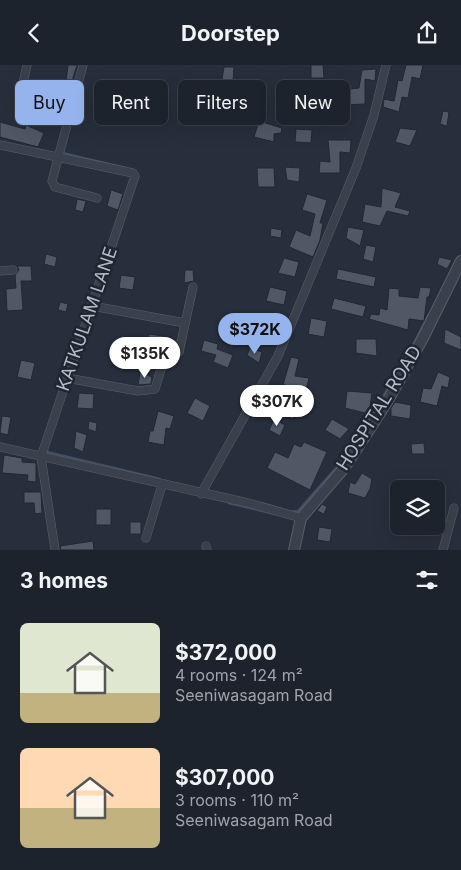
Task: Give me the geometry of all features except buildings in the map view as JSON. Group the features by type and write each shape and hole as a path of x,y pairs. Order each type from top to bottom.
{"street":[{"path":"24,80 27,65"},
{"path":"78,80 83,65"},
{"path":"201,494 278,356 356,168 374,115 386,65"},
{"path":"66,125 52,181 53,185 97,198"},
{"path":"0,145 58,157"},
{"name":"KATKULAM LANE","path":"41,457 134,181 133,173 58,157"},
{"name":"HOSPITAL ROAD","path":"294,550 301,518 345,467 387,402 423,339 461,261"},
{"path":"0,271 13,270"},
{"path":"67,378 138,391 155,389 164,359 179,352 193,287"},
{"path":"92,306 185,323"},
{"path":"0,447 301,518"},
{"path":"41,457 55,550"},
{"path":"146,537 162,485"},
{"path":"443,550 454,508"}],"waterway":[{"path":"63,152 126,168"},
{"path":"84,341 122,225"},
{"path":"409,353 429,314"},
{"path":"356,441 400,369"},
{"path":"375,429 410,372"},
{"path":"47,450 47,452 160,479"},
{"path":"289,512 298,511 345,458"},
{"path":"229,503 275,514"},
{"path":"261,503 282,509"}]}
